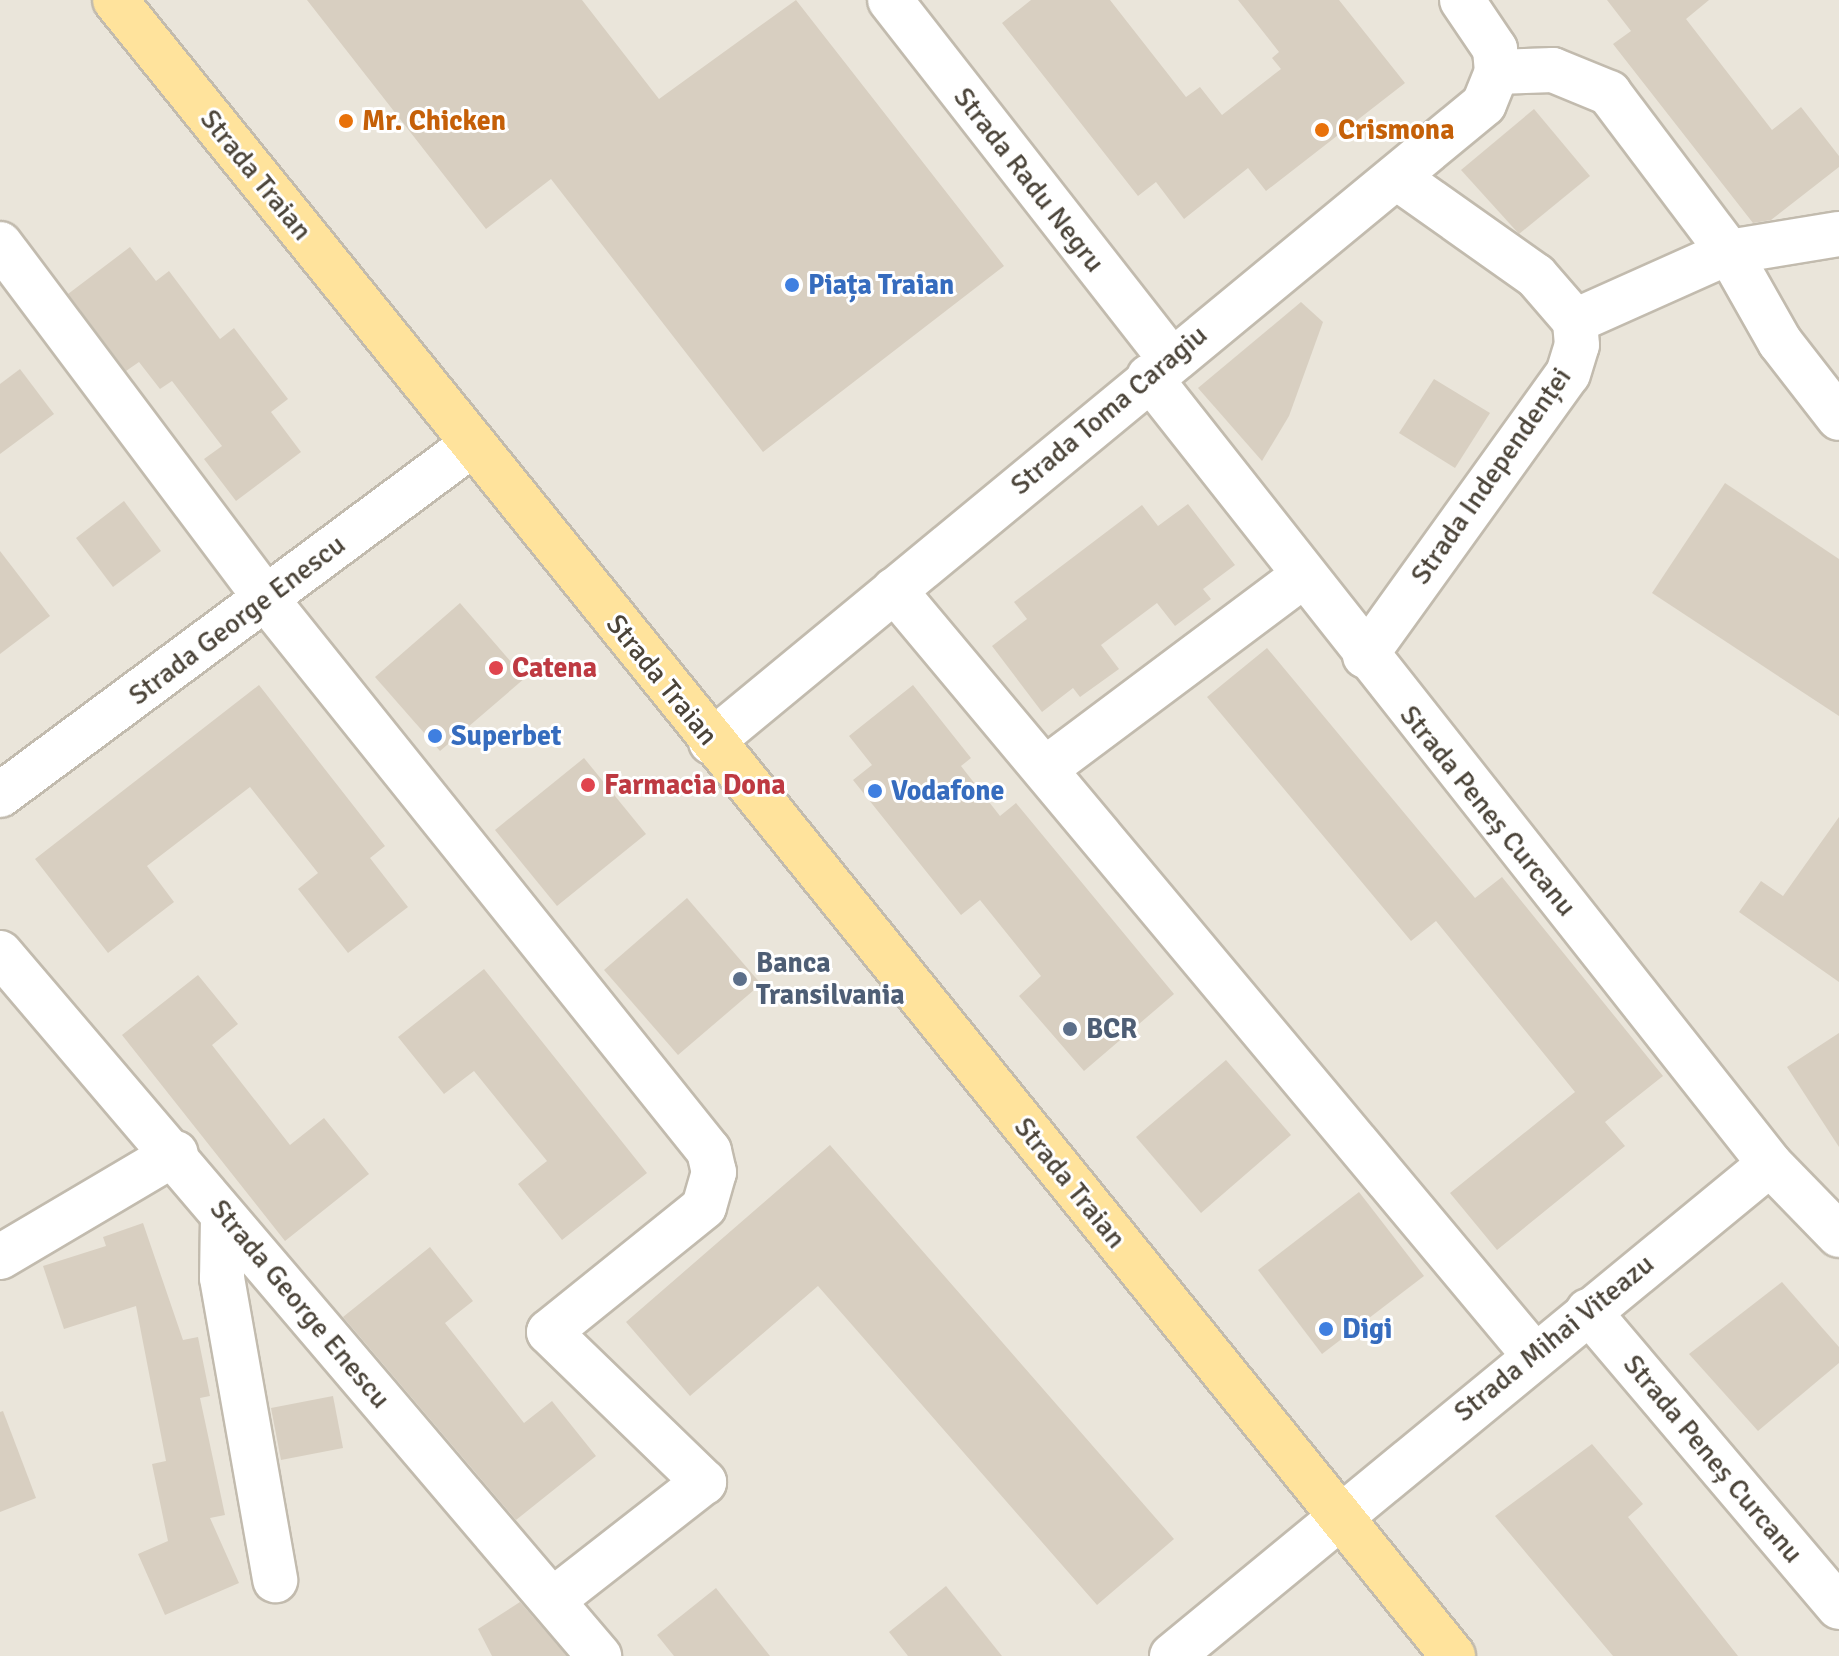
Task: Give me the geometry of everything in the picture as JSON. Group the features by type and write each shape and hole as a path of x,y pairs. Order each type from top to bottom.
{"main road":[{"name":"Strada Traian","path":"115,0 711,742 1453,1656"}],"street":[{"name":"Strada Radu Negru","path":"890,0 1159,368"},
{"path":"1462,0 1487,31 1497,72 1553,70 1609,93 1729,252 1780,342 1839,418"},
{"name":"Strada Toma Caragiu","path":"711,742 1159,368 1484,104 1497,72"},
{"path":"1396,177 1536,276 1575,321 1729,252 1839,234"},
{"path":"0,244 267,600 709,1151 714,1172 704,1207 549,1332 704,1482 553,1600"},
{"name":"Strada Independenței","path":"1365,656 1568,374 1577,345 1575,321"},
{"name":"Strada Peneș Curcanu","path":"1159,368 1300,578 1770,1164 1839,1235"},
{"name":"Strada George Enescu","path":"0,795 267,600 473,444"},
{"path":"1045,769 1300,578"},
{"path":"894,590 1534,1355"},
{"name":"Strada George Enescu","path":"0,953 176,1153 223,1217 599,1656"},
{"path":"0,1257 176,1153"},
{"name":"Strada Mihai Viteazu","path":"1172,1656 1338,1513 1770,1164"},
{"path":"223,1217 222,1278 275,1580"},
{"name":"Strada Peneș Curcanu","path":"1588,1311 1839,1607"}],"shaded area":[{"path":"0,0 1839,0 1839,1656 0,1656"}],"building":[{"path":"307,0 582,0 659,99 796,0 1004,266 763,452 551,179 486,229"},
{"path":"1031,0 1110,0 1186,97 1200,87 1222,115 1281,69 1272,58 1279,52 1238,0 1339,0 1405,83 1266,191 1248,168 1184,219 1156,182 1138,196 1002,23"},
{"path":"1607,0 1709,0 1686,19 1772,130 1801,107 1839,156 1839,167 1771,220 1753,223 1613,44 1631,31"},
{"path":"1534,109 1590,176 1519,234 1461,170"},
{"path":"130,247 156,281 169,271 220,339 234,328 288,399 271,412 301,452 236,501 204,459 222,446 172,381 160,389 139,362 126,371 68,294"},
{"path":"1301,302 1323,322 1289,416 1262,461 1198,388"},
{"path":"20,369 54,414 0,454 0,384"},
{"path":"1434,379 1490,413 1455,468 1399,433"},
{"path":"1725,483 1839,559 1839,716 1652,593"},
{"path":"124,501 161,551 113,587 76,538"},
{"path":"1188,504 1235,565 1203,589 1211,599 1175,626 1157,603 1101,645 1119,669 1080,697 1073,688 1042,712 992,646 1027,619 1014,602 1142,505 1158,526"},
{"path":"0,551 50,616 0,654"},
{"path":"460,603 525,678 440,751 375,677"},
{"path":"1267,648 1475,898 1502,877 1663,1076 1605,1122 1625,1146 1497,1250 1450,1193 1575,1092 1436,921 1411,941 1207,697"},
{"path":"259,685 385,846 370,858 408,907 348,953 298,889 318,873 250,787 147,866 174,902 108,953 35,859"},
{"path":"913,685 971,758 961,766 1000,816 1016,803 1174,994 1084,1071 1019,996 1041,976 980,900 961,915 853,780 872,765 849,736"},
{"path":"584,758 646,834 557,906 495,830"},
{"path":"1839,817 1839,982 1739,912 1761,881 1783,896"},
{"path":"687,898 761,984 678,1055 604,970"},
{"path":"484,969 647,1173 562,1240 518,1184 547,1161 474,1071 444,1094 398,1037"},
{"path":"198,975 238,1024 212,1045 290,1145 324,1118 369,1174 285,1241 122,1035"},
{"path":"1839,1033 1839,1147 1787,1067"},
{"path":"1226,1060 1291,1135 1201,1213 1136,1137"},
{"path":"830,1145 1174,1539 1097,1605 818,1286 690,1396 626,1322"},
{"path":"1359,1192 1424,1276 1322,1354 1258,1270"},
{"path":"143,1223 183,1340 198,1337 210,1396 200,1398 225,1515 210,1518 239,1583 165,1615 138,1554 168,1541 152,1464 166,1461 136,1306 64,1329 43,1266 106,1246 103,1237"},
{"path":"430,1247 473,1301 445,1323 524,1423 552,1401 596,1456 516,1520 343,1317"},
{"path":"1782,1282 1839,1347 1839,1363 1758,1431 1689,1354"},
{"path":"333,1396 343,1448 281,1460 271,1408"},
{"path":"3,1411 36,1498 0,1512 0,1412"},
{"path":"1592,1444 1643,1504 1628,1517 1738,1656 1613,1656 1495,1516"},
{"path":"946,1586 1002,1656 908,1656 889,1632"},
{"path":"716,1588 770,1656 674,1656 657,1635"},
{"path":"520,1602 566,1656 492,1656 478,1629"}],"place":[{"name":"Mr. Chicken","path":"346,121"},
{"name":"Crismona","path":"1322,130"},
{"name":"Piața Traian","path":"792,285"},
{"name":"Catena","path":"496,668"},
{"name":"Superbet","path":"435,736"},
{"name":"Farmacia Dona","path":"588,785"},
{"name":"Vodafone","path":"875,791"},
{"name":"Banca Transilvania","path":"740,979"},
{"name":"BCR","path":"1070,1029"},
{"name":"Digi","path":"1326,1329"}]}
